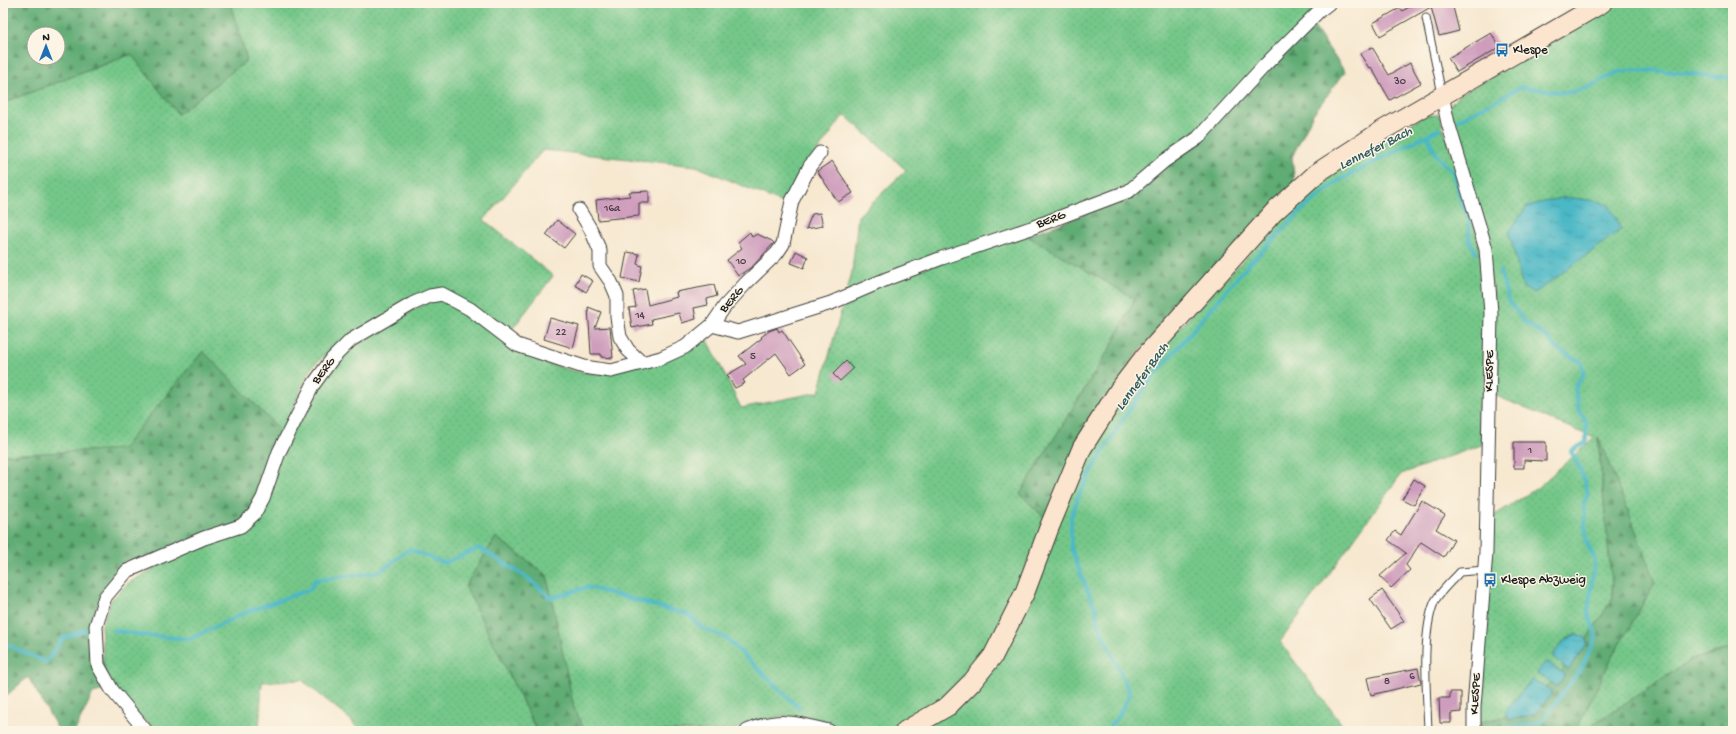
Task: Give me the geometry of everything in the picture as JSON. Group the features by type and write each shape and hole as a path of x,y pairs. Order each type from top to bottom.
{"main road":[{"path":"905,731 948,706 972,682 993,656 1025,592 1049,528 1082,448 1118,390 1146,355 1273,213 1317,173 1383,130 1602,3"}],"street":[{"name":"BERG","path":"712,325 738,332 831,303 889,278 942,258 1031,228 1129,191 1163,162 1198,138 1264,66 1320,10 1329,3"},
{"name":"KLESPE","path":"1442,95 1448,123 1486,249 1491,314 1485,570 1474,707 1474,731"},
{"name":"BERG","path":"146,731 112,690 98,665 96,626 105,597 127,571 204,538 241,526 254,514 263,498 279,452 313,385 332,359 351,340 412,304 430,296 442,294 470,309 517,345 584,367 611,370 661,358 685,347 712,325 725,306 777,253 782,244 792,201 810,166 820,153"},
{"path":"579,210 591,230 600,251 600,266 611,282 617,296 617,317 620,337 628,350 642,363"},
{"path":"747,731 770,724 787,721 829,731"}],"lane":[{"name":"KLESPE","path":"1426,18 1442,95"},
{"path":"1428,731 1428,622 1435,601 1460,572 1485,570"}],"green space":[{"path":"3,3 230,3 247,60 178,114 131,54 3,103"},
{"path":"230,3 1326,3 1226,106 1133,185 846,295 852,272 858,216 906,170 847,117 843,116 808,165 787,205 696,166 543,150 484,220 553,276 507,336 444,290 342,340 313,366 299,393 284,434 203,351 122,450 3,455 3,103 132,54 178,114 247,60"},
{"path":"1619,3 1733,3 1733,648 1691,660 1583,731 1576,731 1610,661 1655,583 1598,439 1613,598 1581,648 1526,712 1472,724 1489,519 1537,488 1594,438 1492,394 1493,289 1449,107 1458,96"},
{"path":"1310,21 1345,72 1313,114 1292,157 1295,184 1137,353 1046,519 1020,494 1113,343 1135,299 1026,235 1054,226 1102,207 1203,132"},
{"path":"1425,115 1439,115 1473,214 1486,286 1484,444 1401,474 1280,642 1347,731 915,731 991,672 1021,621 1056,526 1094,444 1148,361 1318,181"},
{"path":"1026,235 1135,298 1113,343 1020,494 1046,519 984,661 938,703 884,731 843,731 815,718 783,716 752,722 732,731 585,731 574,708 465,586 537,731 359,731 351,720 302,680 262,682 259,730 157,731 126,705 104,669 101,627 112,599 127,584 170,559 290,437 302,413 341,352 385,322 441,297 517,348 546,363 574,371 601,374 706,336 741,408 819,392 844,301 895,278"},
{"path":"203,351 284,434 259,499 239,523 123,569 93,625 109,689 93,693 75,731 59,731 28,677 7,695 3,688 3,455 122,449"},
{"path":"1598,437 1633,523 1655,583 1610,661 1576,731 1473,731 1472,724 1526,712 1581,648 1613,598"},
{"path":"496,537 547,575 574,708 585,731 537,731 465,586"},
{"path":"1733,648 1733,731 1583,731 1691,660"}],"water":[{"path":"1565,197 1597,201 1609,205 1622,229 1535,293 1523,288 1509,232 1527,206"},
{"path":"1576,634 1585,637 1587,645 1568,670 1552,656 1565,640"},
{"path":"1546,661 1565,675 1557,687 1537,673"},
{"path":"1532,679 1551,691 1551,695 1535,714 1510,720 1505,712"}],"building":[{"path":"1416,3 1452,3 1459,31 1439,36 1431,7 1380,36 1373,23 1400,8 1402,11"},
{"path":"1491,33 1500,47 1457,72 1448,58"},
{"path":"1372,47 1389,75 1410,63 1421,83 1390,100 1371,67 1369,68 1360,54"},
{"path":"832,161 853,193 838,202 817,171"},
{"path":"649,191 649,203 639,203 639,216 598,220 596,200 630,196 629,192"},
{"path":"820,213 823,226 806,229 812,214"},
{"path":"557,220 575,234 564,248 546,235"},
{"path":"750,232 752,237 757,234 774,243 753,266 738,276 727,260 742,248 738,242"},
{"path":"796,251 808,257 804,268 791,263"},
{"path":"627,252 639,254 637,264 642,266 639,282 622,278"},
{"path":"581,274 593,281 586,292 575,285"},
{"path":"714,285 717,296 707,299 708,305 694,308 696,319 682,323 679,313 651,319 652,324 632,328 629,308 636,307 633,291 645,289 648,305 677,297 676,292"},
{"path":"588,307 601,312 595,328 610,327 613,358 601,357 601,354 591,354"},
{"path":"550,318 579,326 573,348 544,339"},
{"path":"777,328 779,332 782,330 805,364 791,374 776,353 743,380 745,383 735,388 727,375 746,364 739,356 769,331"},
{"path":"846,361 853,369 840,381 833,374"},
{"path":"1514,442 1546,442 1546,461 1524,460 1524,468 1514,468"},
{"path":"1414,479 1425,486 1414,505 1402,499"},
{"path":"1422,501 1445,515 1436,529 1454,540 1444,557 1421,542 1406,565 1410,570 1391,588 1380,576 1406,553 1388,540 1395,531 1401,535"},
{"path":"1382,590 1404,621 1391,629 1370,599"},
{"path":"1418,668 1421,683 1371,695 1367,678"},
{"path":"1450,692 1461,692 1461,712 1451,713 1451,723 1440,723 1439,698 1450,698"}],"waterway":[{"name":"Lennefer Bach","path":"1458,120 1521,87 1566,93 1587,88 1618,72 1634,70 1663,71 1733,78"},
{"name":"Lennefer Bach","path":"1105,731 1118,717 1130,694 1099,626 1096,609 1082,578 1071,547 1071,517 1080,493 1095,465 1127,413 1152,378 1248,265 1303,209 1338,181 1439,129"},
{"path":"1428,135 1438,156 1445,165 1454,172 1461,202 1469,216 1469,239 1476,253"},
{"path":"1493,731 1541,722 1583,666 1596,636 1588,612 1595,560 1586,541 1584,503 1588,494 1581,471 1571,451 1586,442 1586,422 1578,409 1575,387 1584,374 1581,362 1556,348 1548,338 1525,322 1509,302 1500,271"},
{"path":"113,630 142,635 190,639 249,611 311,589 315,580 379,572 409,549 444,563 479,548 528,578 551,598 588,587 689,615 702,628 726,638 799,708"},
{"path":"3,643 46,662 63,638 90,628"}],"place":[{"name":"Klespe","path":"1502,50"},
{"name":"Klespe Abzweig","path":"1490,580"}]}
